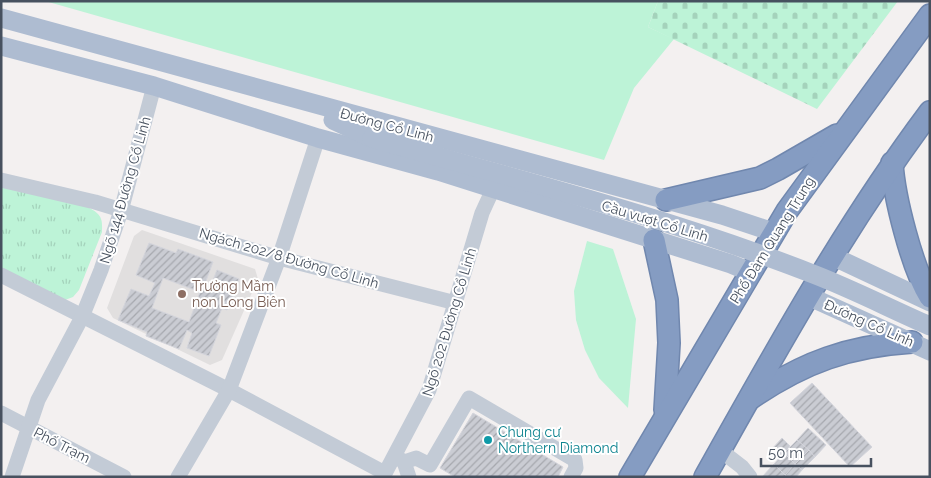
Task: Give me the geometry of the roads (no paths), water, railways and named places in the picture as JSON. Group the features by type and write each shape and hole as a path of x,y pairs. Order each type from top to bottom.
{"highway":[{"name":"Phố Đàm Quang Trung","path":"630,477 773,232 930,14"},
{"path":"705,477 832,256 892,163 930,112"},
{"path":"666,200 760,178 778,170 844,131"},
{"path":"892,163 896,195 918,272 930,297"},
{"path":"654,240 667,300 669,343 665,416"},
{"path":"747,401 776,381 826,357 881,344 921,346"}],"main road":[{"name":"Đường Cổ Linh","path":"1,18 277,95 722,215 773,232"},
{"path":"1,46 154,86 270,121 318,138 493,189 750,272"},
{"name":"Cầu vượt Cổ Linh","path":"277,95 372,138"},
{"name":"Cầu vượt Cổ Linh","path":"270,121 372,138 679,227 814,274 930,326"},
{"path":"654,240 666,200"},
{"path":"832,256 930,302"},
{"name":"Đường Cổ Linh","path":"808,296 921,346"},
{"path":"921,346 930,311"}],"street":[{"name":"Ngõ 144 Đường Cổ Linh","path":"12,477 27,427 38,400 82,317 122,211 154,86"},
{"path":"178,477 229,390 279,258 318,138"},
{"name":"Ngách 202/8 Đường Cổ Linh","path":"1,180 95,202 279,258 456,303"},
{"name":"Ngõ 202 Đường Cổ Linh","path":"384,475 399,459 429,390 482,213 493,189"},
{"path":"1,275 50,298 82,317 229,390 384,475"},
{"path":"409,477 399,459 416,458 430,465 469,398 575,460 576,468 571,477"},
{"name":"Phố Trạm","path":"1,413 124,477"},
{"path":"720,450 750,477"}],"place":[{"name":"Trường Mầm non Long Biên","path":"182,294"},
{"name":"Chung cư Northern Diamond","path":"488,440"}]}
